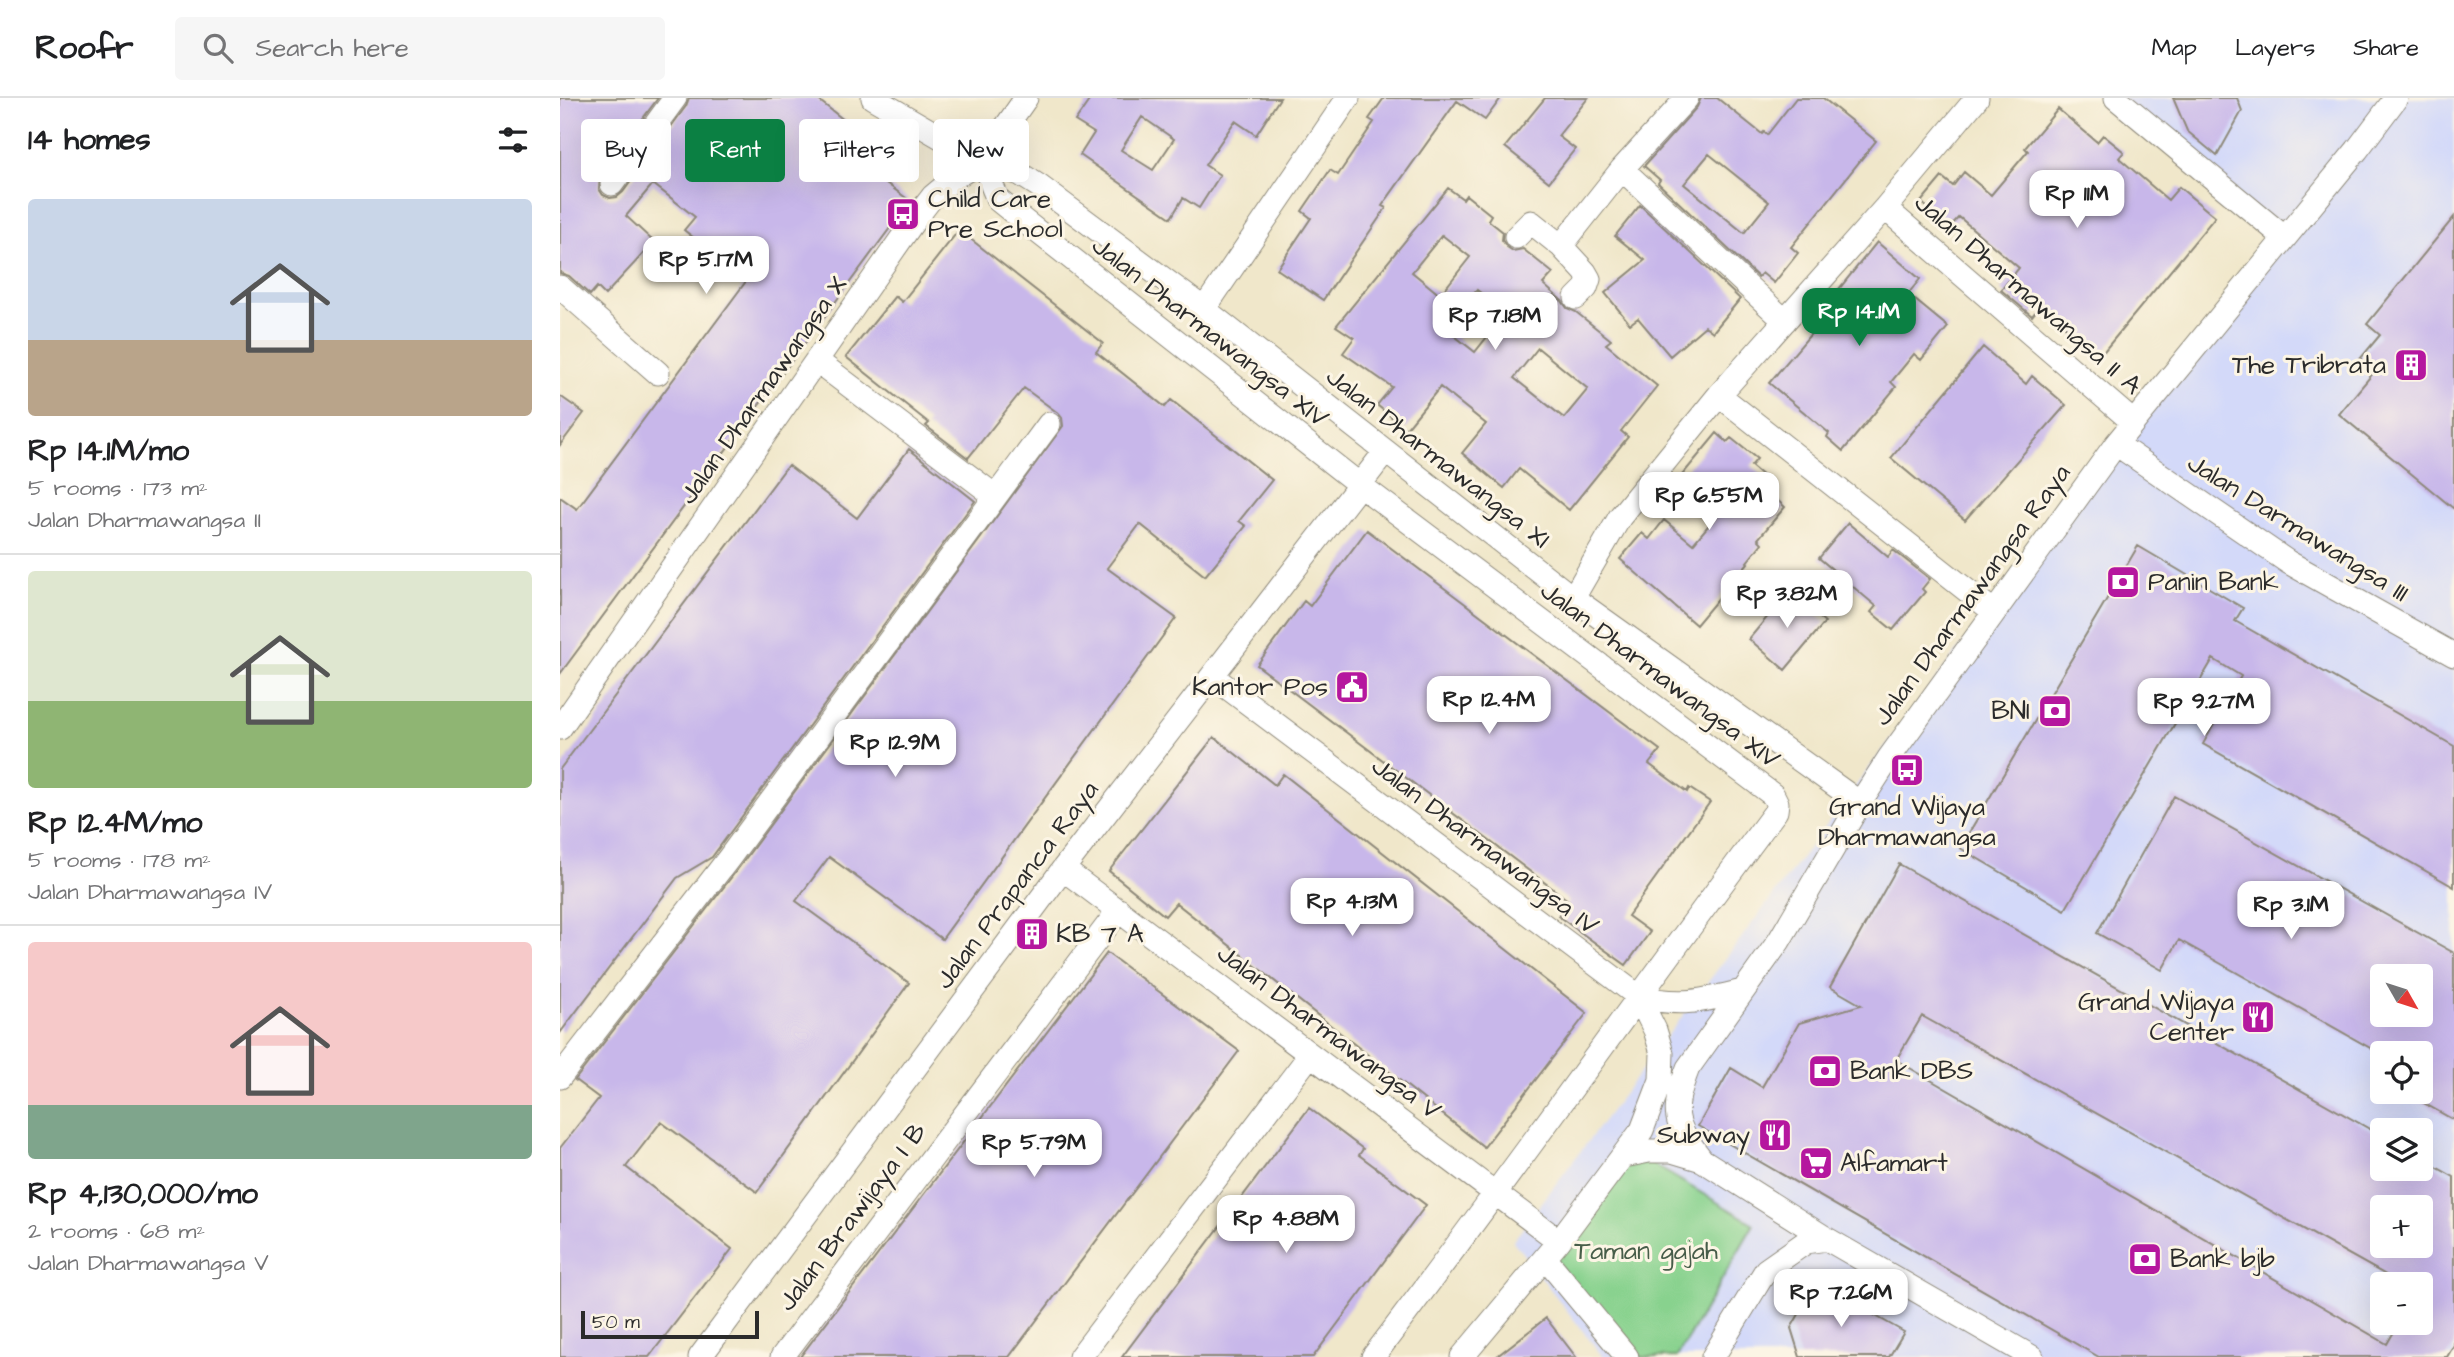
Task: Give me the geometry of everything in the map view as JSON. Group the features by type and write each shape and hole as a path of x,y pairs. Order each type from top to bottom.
{"street":[{"path":"612,184 675,98"},
{"name":"Jalan Dharmawangsa XI","path":"873,98 933,133"},
{"name":"Jalan Dharmawangsa X","path":"1011,119 1026,98"},
{"path":"1204,309 1348,98"},
{"path":"1561,246 1622,169 1687,98"},
{"path":"1573,598 1620,517 1719,394 1885,208 1977,98"},
{"path":"2116,98 2285,238"},
{"name":"Jalan Dharmawangsa Raya","path":"1702,1160 1683,1135 1676,1114 1679,1092 1688,1068 1779,941 1860,803 1918,715 2116,444 2396,98"},
{"path":"1622,169 1785,321"},
{"name":"Jalan Dharmawangsa XI","path":"1029,180 1204,309 1573,598 1860,803"},
{"name":"Jalan Dharmawangsa X","path":"560,728 933,196 950,182"},
{"name":"Jalan Dharmawangsa XIV","path":"990,182 998,201 1360,485 1773,795 1777,803 1776,811 1634,994 1497,1193 1373,1357"},
{"name":"Jalan Dharmawangsa II A","path":"1885,208 2133,422"},
{"path":"1516,237 1531,222 1561,246 1589,279 1586,288 1576,298"},
{"path":"560,287 657,373"},
{"path":"817,361 995,496"},
{"path":"1719,394 1993,611"},
{"path":"560,1077 737,847 1049,424"},
{"name":"Jalan Darmawangsa III","path":"2116,444 2288,562 2454,655"},
{"name":"Jalan Prapanca Raya","path":"700,1357 1063,869 1385,452"},
{"name":"Jalan Dharmawangsa IV","path":"1212,676 1634,994"},
{"name":"Jalan Dharmawangsa V","path":"1063,869 1497,1193 1552,1250 1627,1357"},
{"name":"Jalan Brawijaya I B","path":"782,1357 1119,909"},
{"path":"1634,994 1680,1003 1700,1002 1743,991"},
{"path":"1462,1357 1552,1250 1642,1130 1661,1080 1662,1053 1655,1030 1634,994"},
{"path":"1080,1357 1310,1055"},
{"path":"1624,1156 1649,1151 1672,1151 1702,1160 1827,1239 2032,1357"},
{"path":"1713,1357 1766,1270 1806,1242 1827,1239"}],"shaded area":[{"path":"2116,98 2454,98 2454,1357 1603,1357 1513,1241 2099,463 2280,233"}],"green space":[{"name":"Taman gajah","path":"1624,1147 1754,1224 1677,1357 1625,1357 1547,1249"}],"building":[{"path":"560,98 658,98 642,119 581,119 581,182 600,182 599,189 603,195 610,198 617,197 630,182 671,182 671,126 689,98 816,98 842,119 799,119 799,182 885,182 910,201 560,674 560,497 577,509 747,280 684,230 695,217 653,184 626,216 654,242 605,295 597,287 590,295 569,276 560,273"},
{"path":"1091,98 1280,98 1256,135 1235,121 1205,165 1220,175 1199,208 1183,198 1171,218 1080,155 1094,133 1075,121","holes":["1142,117 1174,139 1153,170 1121,150"]},
{"path":"1384,98 1501,98 1485,120 1457,101 1382,206 1386,208 1323,300 1277,269 1311,218 1302,211 1330,170 1338,175 1374,122 1369,119"},
{"path":"1545,98 1588,98 1558,136 1575,149 1549,182 1505,147"},
{"path":"1701,98 1717,98 1762,134 1764,132 1767,135 1796,98 1823,98 1876,141 1791,247 1798,253 1774,283 1762,273 1758,277 1658,183 1660,180 1644,166 1697,107","holes":["1709,154 1769,202 1744,233 1684,184"]},
{"path":"2173,98 2237,98 2242,111 2217,156 2187,131"},
{"path":"2058,109 2097,142 2103,135 2124,152 2119,158 2168,200 2179,187 2215,217 2100,356 2040,306 2032,316 2001,290 2019,268 1959,217 1950,227 1921,202 1942,177 1953,186 1964,172 1991,195 2028,151 2025,148"},
{"path":"1448,188 1463,199 1466,195 1491,215 1488,220 1503,232 1502,240 1507,247 1513,251 1523,249 1553,273 1543,284 1567,308 1611,340 1606,344 1657,386 1621,431 1628,437 1569,510 1519,469 1504,488 1462,453 1486,424 1440,387 1406,429 1377,405 1392,387 1343,353 1354,338 1336,326","holes":["1442,235 1470,257 1440,295 1412,272","1477,290 1506,313 1475,352 1446,329","1538,348 1588,389 1564,418 1514,378"]},
{"path":"1640,205 1740,299 1713,332 1705,326 1670,356 1638,318 1630,324 1605,293 1645,260 1615,236"},
{"name":"The Tribrata","path":"2454,217 2454,509 2339,414 2375,371 2360,359 2380,335 2367,324"},
{"path":"959,230 1103,343 1096,352 1165,407 1171,400 1272,480 1239,521 1246,526 1205,576 1140,524 1107,568 1176,618 942,939 829,857 796,901 909,983 757,1192 661,1122 626,1167 732,1249 649,1357 560,1357 560,1148 599,1098 575,1080 740,866 1063,426 1058,413 1024,388 968,458 926,426 929,423 846,357 895,296 902,302"},
{"path":"1877,242 1920,279 1908,294 1948,327 1921,360 1914,354 1891,382 1896,387 1843,451 1827,437 1829,433 1769,383 1827,315 1822,310"},
{"path":"1983,347 2026,384 2032,376 2066,405 1965,520 1891,458"},
{"path":"560,396 584,413 560,445"},
{"path":"1717,433 1727,442 1731,438 1757,459 1751,466 1771,483 1766,490 1785,507 1758,539 1762,543 1748,563 1696,625 1620,559 1642,533 1649,539 1664,520 1693,544 1718,514 1678,480"},
{"path":"909,449 975,501 712,857 677,878 560,1033 560,769 788,465 857,518"},
{"path":"1848,523 1888,557 1893,550 1930,579 1922,589 1925,592 1893,630 1871,612 1876,606 1819,558"},
{"path":"1367,530 1660,750 1649,764 1687,792 1689,788 1710,802 1628,916 1650,932 1626,965 1558,916 1569,901 1257,665 1304,601 1310,606"},
{"path":"2138,546 2243,608 2235,621 2454,746 2454,887 2203,744 2241,676 2213,659 2065,910 1960,848"},
{"path":"1789,591 1825,622 1785,670 1749,639"},
{"path":"1214,737 1275,785 1283,774 1587,1013 1484,1147 1176,903 1165,916 1109,871"},
{"path":"2174,796 2454,953 2454,1120 2425,1104 2433,1104 2433,1041 2370,1041 2370,1048 2179,940 2162,970 2097,933"},
{"path":"1899,864 2370,1129 2370,1181 2433,1181 2433,1165 2454,1177 2454,1345 2447,1357 2099,1357 1698,1126 1731,1068 1762,1087 1799,1023 1861,1005 1830,987","holes":["1922,1016 2381,1272 2433,1272 2433,1335 2392,1335 2387,1344 1896,1060"]},
{"path":"1107,953 1239,1051 1009,1357 800,1357"},
{"path":"1309,1108 1363,1149 1359,1155 1426,1205 1313,1357 1122,1357"},
{"path":"1817,1283 1904,1332 1889,1357 1800,1357 1791,1328"},
{"path":"1546,1318 1576,1357 1496,1357"}],"place":[{"name":"Child Care Pre School","path":"903,214"},
{"name":"The Tribrata","path":"2411,365"},
{"name":"Panin Bank","path":"2123,582"},
{"name":"Kantor Pos","path":"1352,687"},
{"name":"BNI","path":"2055,711"},
{"name":"Grand Wijaya Dharmawangsa","path":"1907,770"},
{"name":"KB 7 A","path":"1032,934"},
{"name":"Grand Wijaya Center","path":"2258,1017"},
{"name":"Bank DBS","path":"1825,1071"},
{"name":"Subway","path":"1775,1135"},
{"name":"Alfamart","path":"1816,1163"},
{"name":"Bank bjb","path":"2145,1259"}]}
